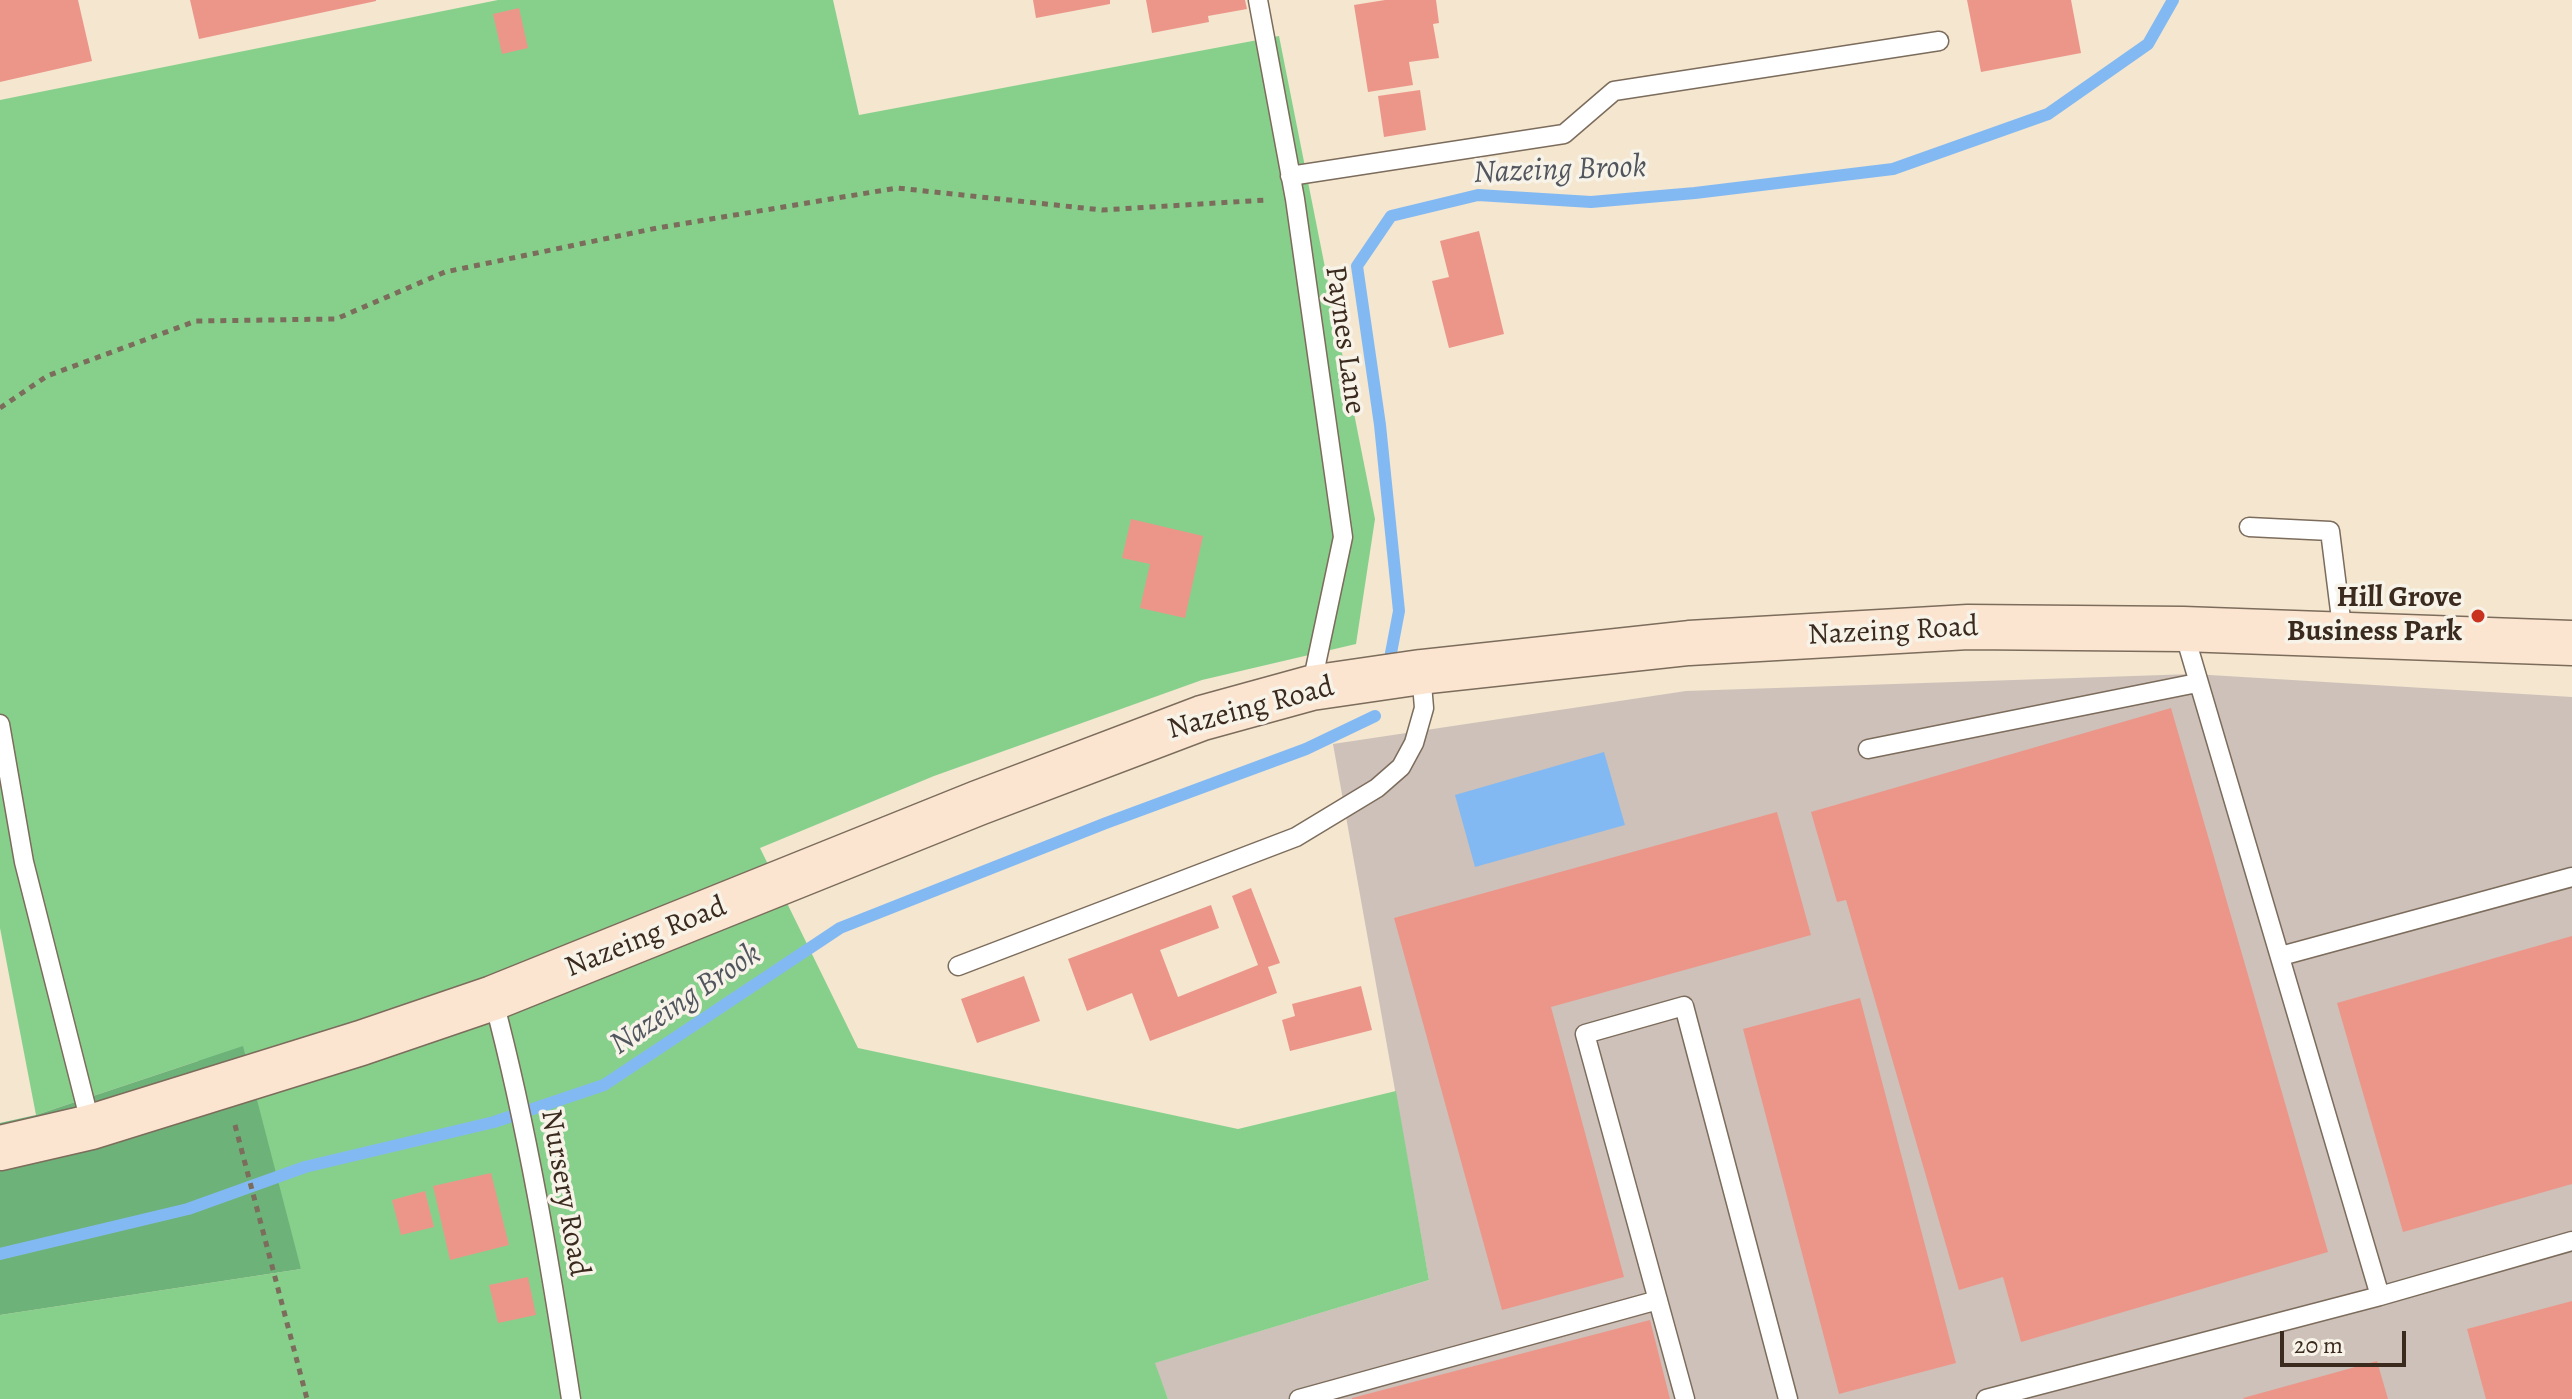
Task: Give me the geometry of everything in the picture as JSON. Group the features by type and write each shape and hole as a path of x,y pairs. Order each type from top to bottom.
{"main road":[{"name":"Nazeing Road","path":"0,1148 91,1127 361,1043 493,998 1112,752 1202,718 1311,688 1421,672 1689,643 1968,627 2183,629 2572,643"}],"lane":[{"name":"Paynes Lane","path":"1258,0 1295,199 1343,537 1311,688"},
{"path":"1290,176 1564,134 1614,91 1939,41"},
{"path":"2249,527 2330,531 2343,635"},
{"path":"2183,629 2380,1296"},
{"path":"958,966 1296,837 1377,788 1401,767 1414,743 1424,708 1421,672"},
{"path":"1868,749 2197,683"},
{"path":"0,724 24,862 91,1127"},
{"path":"2281,956 2572,877"},
{"name":"Nursery Road","path":"493,998 516,1084 571,1399"},
{"path":"1685,1399 1585,1034 1684,1006 1788,1399"},
{"path":"1986,1399 2380,1296 2572,1241"},
{"path":"1299,1399 1658,1300"}],"path":[{"path":"0,408 47,376 196,321 336,319 445,272 657,228 897,188 1102,210 1295,199"},
{"path":"235,1123 307,1399"}],"shaded area":[{"path":"2193,674 2572,697 2572,1399 1168,1399 1154,1363 1429,1280 1333,744 1686,691"}],"green space":[{"path":"498,0 833,0 859,115 1279,36 1375,519 1356,644 1202,680 934,776 760,848 858,1048 1238,1129 1396,1091 1429,1280 1155,1363 1168,1399 0,1399 0,1315 301,1269 198,1061 36,1115 0,928 0,100"},
{"path":"243,1046 301,1269 0,1315 0,1123 36,1115"}],"water":[{"path":"1604,752 1625,825 1475,867 1455,795"}],"building":[{"path":"0,0 78,0 92,61 0,82"},
{"path":"190,0 376,0 376,1 199,39"},
{"path":"1033,0 1110,0 1110,4 1036,18"},
{"path":"1146,0 1245,0 1247,9 1208,16 1209,22 1152,33"},
{"path":"1385,0 1436,0 1439,23 1433,24 1439,58 1409,62 1413,85 1368,92 1354,5"},
{"path":"1967,0 2071,0 2081,53 1981,72"},
{"path":"519,8 528,48 502,54 493,14"},
{"path":"1420,90 1426,130 1384,137 1378,96"},
{"path":"1479,231 1504,334 1449,348 1432,281 1449,277 1440,241"},
{"path":"1131,519 1203,536 1185,618 1140,608 1150,564 1122,558"},
{"path":"2171,708 2328,1252 2021,1342 2003,1277 1959,1290 1846,900 1837,902 1811,812"},
{"path":"1777,812 1811,935 1551,1007 1624,1277 1502,1310 1394,918"},
{"path":"1251,888 1280,963 1268,967 1277,993 1150,1041 1132,993 1087,1011 1068,959 1211,905 1219,928 1160,950 1178,997 1258,965 1232,896"},
{"path":"2572,936 2572,1184 2403,1232 2337,1003"},
{"path":"1024,976 1040,1021 977,1043 961,999"},
{"path":"1361,986 1372,1030 1290,1051 1282,1020 1295,1016 1292,1004"},
{"path":"1860,998 1956,1363 1839,1394 1743,1029"},
{"path":"491,1173 509,1245 450,1260 433,1186"},
{"path":"425,1191 434,1227 401,1235 392,1200"},
{"path":"528,1277 536,1315 498,1323 489,1285"},
{"path":"2572,1301 2572,1399 2486,1399 2467,1329"},
{"path":"1650,1320 1670,1399 1352,1399 1352,1398"},
{"path":"2377,1361 2388,1399 2243,1398"}],"waterway":[{"name":"Nazeing Brook","path":"1391,653 1399,611 1380,425 1357,266 1391,216 1478,195 1591,202 1893,169 2048,114 2148,44 2173,0"},
{"name":"Nazeing Brook","path":"0,1254 188,1209 305,1167 494,1122 604,1085 840,928 1106,823 1306,749 1375,716"}],"place":[{"name":"Hill Grove Business Park","path":"2478,616"}]}
